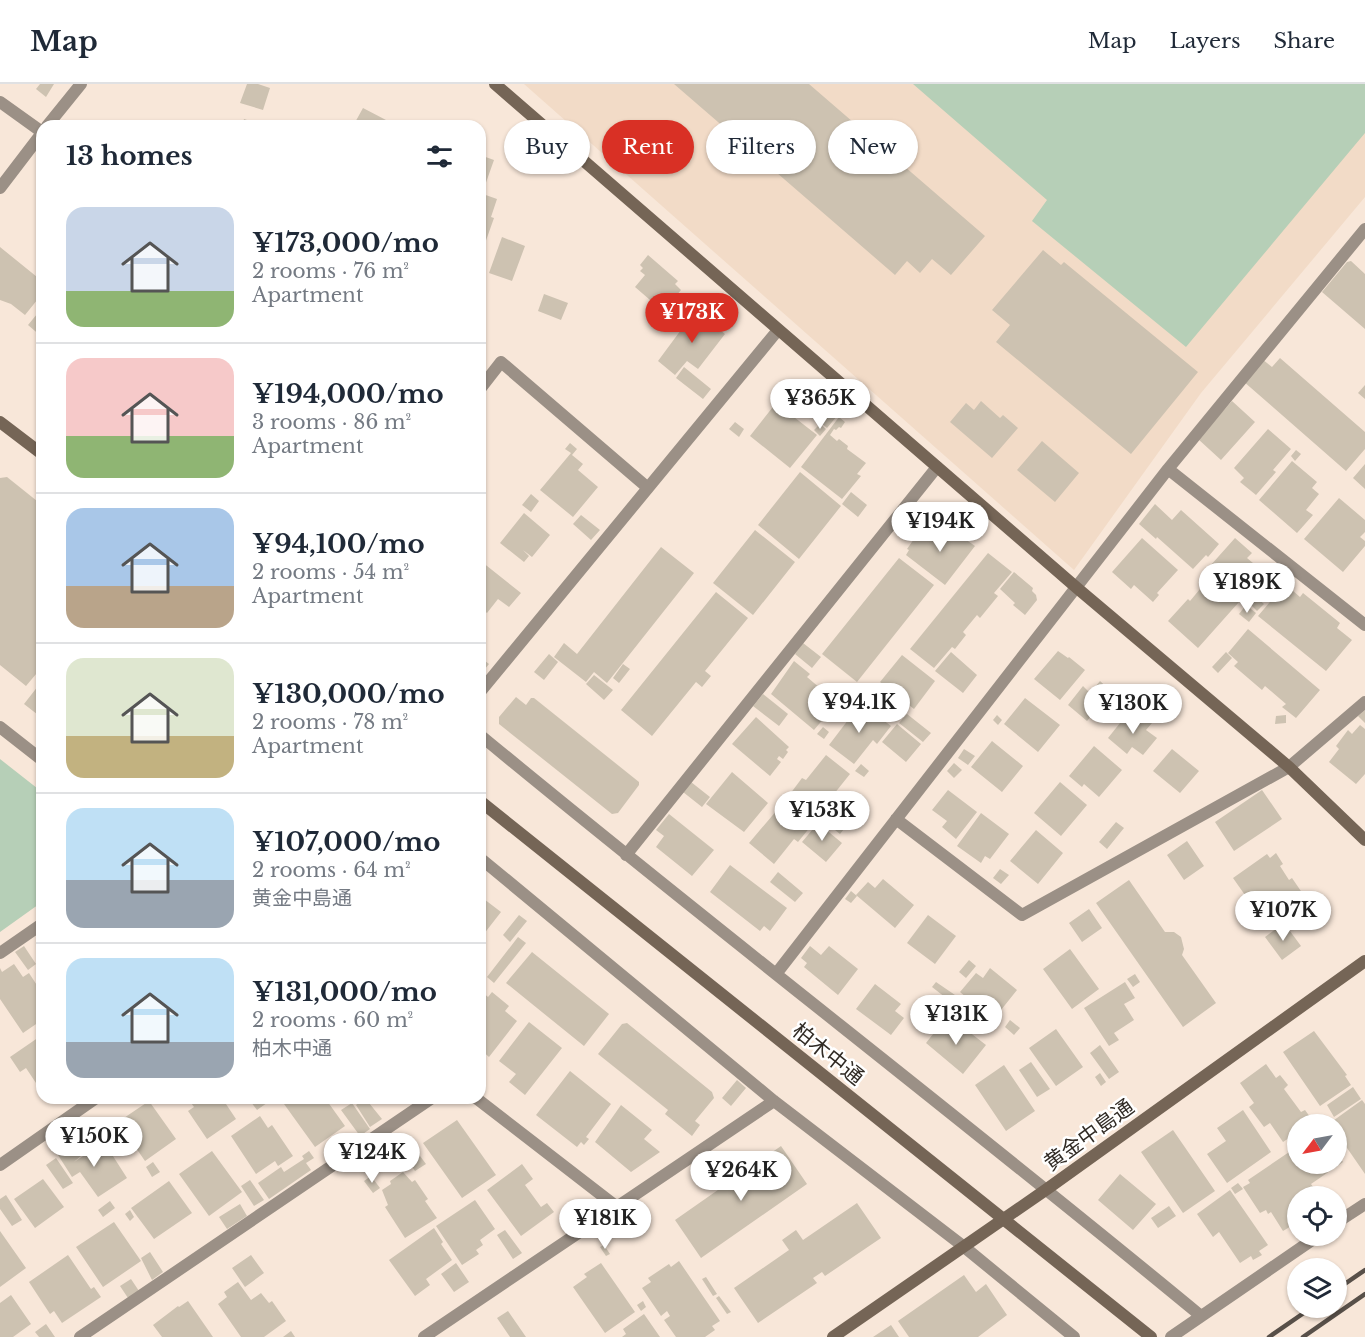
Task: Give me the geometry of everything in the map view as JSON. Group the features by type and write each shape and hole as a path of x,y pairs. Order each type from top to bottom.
{"street":[{"path":"52,120 81,84"},
{"path":"495,84 1077,588 1289,767 1365,840"},
{"path":"0,102 36,129"},
{"path":"0,188 36,141"},
{"path":"776,974 1168,469 1365,229"},
{"path":"486,685 778,330"},
{"path":"486,381 501,362 648,488"},
{"path":"0,422 36,449"},
{"path":"626,855 937,467"},
{"path":"1168,469 1365,625"},
{"path":"897,819 1022,915 1289,767 1365,702"},
{"path":"0,727 36,755"},
{"path":"486,740 626,855 1047,1189 1201,1316"},
{"name":"柏木中通","path":"486,806 1151,1337"},
{"path":"486,863 774,1101 963,1246 1074,1337"},
{"path":"0,953 36,928"},
{"name":"黄金中島通","path":"833,1337 1047,1189 1365,961"},
{"path":"424,1337 774,1101"},
{"path":"0,1165 87,1104"},
{"path":"80,1337 423,1104"},
{"path":"484,1104 617,1207"},
{"path":"1347,1216 1365,1204"},
{"path":"1171,1337 1303,1246"}],"shaded area":[{"path":"524,84 1365,84 1365,197 1201,393 1074,570 626,174 694,174 694,120 602,120 602,153 590,142 590,120 565,120"}],"green space":[{"path":"913,84 1365,84 1365,133 1186,347 1032,221 1047,200"},
{"path":"0,759 36,787 36,906 0,932"}],"building":[{"path":"40,84 54,84 46,97 36,89"},
{"path":"247,84 258,84 270,88 263,110 240,103"},
{"path":"674,84 809,84 851,120 828,120 828,174 913,174 985,236 951,275 932,259 920,273 907,261 895,275 778,174 816,174 816,120 716,120"},
{"path":"363,108 386,120 356,120"},
{"path":"486,157 494,160 486,183"},
{"path":"486,195 497,199 491,217 494,218 486,241"},
{"path":"502,237 525,246 512,281 489,273"},
{"path":"0,247 36,276 36,301 25,315 11,304 0,300"},
{"path":"1043,250 1061,265 1064,262 1198,372 1131,454 996,342 1010,325 992,310"},
{"path":"648,255 678,281 675,284 681,290 670,303 664,298 657,306 635,287 645,275 640,271 643,268 640,265"},
{"path":"1351,261 1365,274 1365,329 1322,292 1347,262"},
{"path":"544,294 568,303 561,320 538,311"},
{"path":"695,311 725,334 698,369 687,361 675,375 658,361"},
{"path":"36,315 36,332 28,325"},
{"path":"1280,358 1365,432 1365,449 1346,471 1243,381 1262,359 1272,367"},
{"path":"684,367 711,389 703,399 676,378"},
{"path":"1365,385 1365,399 1358,393"},
{"path":"981,401 1000,418 1003,415 1018,428 992,458 950,422 966,403 974,410"},
{"path":"1232,401 1255,422 1221,460 1198,439"},
{"path":"776,403 817,435 790,468 750,436"},
{"path":"830,410 837,416 827,428 820,422"},
{"path":"839,417 845,422 841,428 834,429 830,435 848,446 847,449 866,463 857,474 861,476 842,499 801,467"},
{"path":"735,422 744,429 739,437 729,429"},
{"path":"820,424 826,429 820,436 814,430"},
{"path":"1268,429 1291,449 1273,470 1276,472 1256,495 1240,482 1244,478 1234,468"},
{"path":"1042,441 1079,473 1055,502 1017,470"},
{"path":"570,443 577,449 572,455 583,464 578,470 598,487 573,517 540,490 571,453 565,449"},
{"path":"1296,450 1301,454 1295,461 1291,456"},
{"path":"1292,461 1317,482 1312,488 1319,494 1306,510 1313,515 1297,533 1259,500"},
{"path":"1365,464 1365,489 1353,478"},
{"path":"800,472 841,506 799,559 758,525"},
{"path":"7,477 36,500 36,674 26,686 0,665 0,478"},
{"path":"851,492 867,505 858,517 842,504"},
{"path":"531,494 539,501 531,512 522,505"},
{"path":"1339,498 1365,520 1365,532 1360,537 1365,541 1365,546 1343,572 1304,539"},
{"path":"1155,504 1172,520 1181,510 1219,544 1193,569 1139,524"},
{"path":"524,513 550,535 532,557 523,550 529,556 524,562 500,543"},
{"path":"581,515 600,530 591,540 573,524"},
{"path":"921,529 930,536 934,530 944,537 951,529 975,546 945,585 906,555 909,550 907,549"},
{"path":"755,530 795,562 753,615 713,583"},
{"path":"1142,538 1178,570 1157,593 1159,595 1153,602 1134,585 1131,589 1112,572"},
{"path":"1235,538 1252,553 1247,558 1266,574 1255,586 1258,588 1247,601 1210,566"},
{"path":"661,547 694,573 607,683 594,672 586,682 554,657 564,643 577,654"},
{"path":"988,553 1012,572 994,593 998,596 980,618 977,615 963,632 966,635 955,649 952,647 934,668 910,649"},
{"path":"899,558 934,585 857,682 822,654"},
{"path":"486,565 521,593 509,607 498,599 487,613"},
{"path":"1278,571 1286,579 1271,596 1262,588"},
{"path":"1014,572 1033,588 1032,591 1036,595 1037,600 1025,615 1000,589"},
{"path":"1210,577 1239,602 1198,648 1168,621 1188,599 1190,601"},
{"path":"1285,584 1300,597 1303,593 1340,623 1337,628 1352,640 1326,671 1258,616"},
{"path":"716,592 748,618 705,671 711,676 702,687 696,682 652,736 621,710"},
{"path":"1255,596 1264,604 1257,611 1249,603"},
{"path":"1246,605 1256,613 1249,622 1239,614"},
{"path":"1248,629 1320,690 1296,718 1282,707 1286,704 1265,686 1262,690 1234,666 1238,662 1228,653"},
{"path":"803,643 821,657 812,668 795,654"},
{"path":"1058,651 1085,670 1060,700 1034,679"},
{"path":"951,652 977,675 963,693 935,671"},
{"path":"1226,652 1232,658 1218,673 1212,667"},
{"path":"549,654 558,662 544,680 534,672"},
{"path":"902,655 935,681 914,709 901,699 897,704 889,698 894,693 880,682"},
{"path":"794,661 810,674 807,677 834,700 826,713 824,711 821,714 825,717 814,730 771,694"},
{"path":"623,664 630,669 619,683 613,678"},
{"path":"594,675 613,690 604,700 586,684"},
{"path":"1100,681 1112,692 1087,721 1068,705 1083,686 1090,693"},
{"path":"36,689 36,713 24,704"},
{"path":"763,694 788,714 779,726 753,706"},
{"path":"516,697 526,705 531,698 534,698 639,782 618,813 612,814 499,724 499,717"},
{"path":"1025,698 1060,725 1038,752 1004,724"},
{"path":"861,703 891,726 877,744 873,740 854,764 829,745"},
{"path":"1365,710 1365,723 1358,716"},
{"path":"1138,711 1152,723 1146,730 1157,738 1143,755 1132,747 1127,754 1108,738 1124,718 1130,722"},
{"path":"907,714 931,733 923,742 899,723"},
{"path":"997,715 1002,720 998,725 993,720"},
{"path":"1286,715 1286,723 1275,724 1276,716"},
{"path":"756,717 789,747 783,759 779,756 777,759 781,762 770,776 732,744"},
{"path":"897,724 921,744 906,762 882,742"},
{"path":"1360,725 1365,729 1365,774 1356,784 1329,762 1339,749 1336,746 1348,730 1352,734"},
{"path":"823,727 829,732 824,739 817,734"},
{"path":"992,741 1023,766 1002,792 971,767"},
{"path":"1094,746 1122,770 1099,797 1084,784 1082,787 1069,776"},
{"path":"964,749 975,756 968,765 958,758"},
{"path":"1172,749 1199,771 1180,793 1153,771"},
{"path":"826,755 850,774 830,799 834,803 841,794 860,809 840,834 790,794 802,778 806,780"},
{"path":"954,763 962,770 954,778 947,771"},
{"path":"861,764 869,771 864,777 855,771"},
{"path":"732,772 768,803 744,832 706,804"},
{"path":"691,782 710,797 702,807 683,792"},
{"path":"1060,782 1087,805 1061,836 1034,813"},
{"path":"948,790 977,812 956,839 942,827 947,821 932,810"},
{"path":"1262,790 1282,819 1234,851 1215,822"},
{"path":"783,803 811,826 798,842 794,839 774,864 749,843"},
{"path":"981,813 1009,834 990,859 985,856 981,863 957,846"},
{"path":"669,814 714,850 692,876 656,847 664,836 656,830"},
{"path":"1116,822 1124,828 1107,849 1099,842"},
{"path":"818,823 842,843 826,862 802,842"},
{"path":"1036,830 1063,853 1038,884 1010,861"},
{"path":"1187,841 1204,866 1184,880 1167,855"},
{"path":"1276,853 1283,864 1280,866 1289,880 1292,878 1305,897 1266,925 1233,878 1267,854 1270,858"},
{"path":"730,865 787,908 770,931 764,926 760,931 710,892"},
{"path":"1000,869 1009,875 1001,884 993,878"},
{"path":"778,872 803,893 795,902 770,882"},
{"path":"883,879 914,905 895,928 856,895 868,882 875,888"},
{"path":"1129,880 1165,932 1174,932 1181,937 1184,949 1182,955 1216,1003 1183,1027 1096,903"},
{"path":"851,891 857,896 851,903 845,899"},
{"path":"486,901 501,912 486,931"},
{"path":"1089,909 1102,928 1082,942 1069,923"},
{"path":"519,915 527,921 510,942 503,935"},
{"path":"928,915 956,936 935,964 907,943"},
{"path":"1284,923 1301,946 1282,960 1265,937"},
{"path":"518,937 526,943 494,983 487,977"},
{"path":"24,946 36,964 28,970 15,952"},
{"path":"810,946 821,955 829,946 858,969 838,995 804,967 807,963 801,958"},
{"path":"1070,949 1099,989 1072,1009 1043,969"},
{"path":"532,952 609,1014 584,1046 506,983"},
{"path":"969,960 976,966 966,978 959,972"},
{"path":"14,964 23,977 29,973 36,984 36,1024 23,1033 0,999 0,968 2,972"},
{"path":"990,968 1017,990 993,1020 960,992 976,973 983,978"},
{"path":"1135,974 1140,982 1133,987 1127,979"},
{"path":"936,982 955,995 950,1001 932,987"},
{"path":"1125,982 1135,998 1124,1004 1134,1020 1114,1033 1119,1040 1109,1046 1084,1008"},
{"path":"875,984 901,1004 895,1011 904,1018 891,1035 856,1009"},
{"path":"492,992 509,1006 505,1011 517,1021 489,1057 486,1054 486,995 488,997"},
{"path":"956,998 965,1005 960,1012 951,1005"},
{"path":"1010,1020 1020,1028 1014,1035 1005,1027"},
{"path":"529,1022 562,1048 525,1095 509,1082 516,1074 499,1061"},
{"path":"627,1023 712,1092 714,1098 695,1121 700,1125 692,1136 665,1114 668,1110 598,1054 622,1024"},
{"path":"941,1024 952,1033 959,1024 986,1045 963,1074 926,1043"},
{"path":"1056,1029 1083,1067 1056,1086 1029,1048"},
{"path":"1314,1031 1347,1075 1345,1076 1351,1085 1320,1106 1283,1052"},
{"path":"36,1039 36,1083 26,1068 20,1072 10,1057"},
{"path":"1100,1045 1119,1072 1109,1079 1090,1053"},
{"path":"1031,1062 1050,1089 1037,1097 1019,1070"},
{"path":"1266,1064 1276,1078 1280,1075 1288,1085 1284,1089 1301,1112 1305,1110 1308,1114 1287,1114 1287,1139 1283,1142 1270,1123 1264,1127 1249,1107 1254,1103 1240,1083"},
{"path":"1004,1065 1035,1111 1006,1131 975,1085"},
{"path":"570,1071 611,1104 586,1137 589,1139 584,1145 581,1142 577,1147 536,1115"},
{"path":"1100,1073 1106,1082 1101,1086 1095,1077"},
{"path":"737,1080 746,1088 731,1106 722,1098"},
{"path":"1353,1087 1361,1099 1338,1114 1332,1114 1327,1105"},
{"path":"1362,1100 1365,1104 1365,1174 1347,1148 1347,1114 1343,1114"},
{"path":"145,1104 151,1104 176,1139 145,1161 118,1122"},
{"path":"192,1104 226,1104 236,1119 207,1139 188,1111 194,1107"},
{"path":"252,1104 266,1104 257,1110"},
{"path":"284,1104 329,1104 345,1126 315,1147"},
{"path":"353,1104 370,1129 360,1136 341,1110"},
{"path":"370,1104 382,1119 370,1127 356,1105"},
{"path":"621,1105 652,1130 644,1139 660,1152 631,1172 595,1142"},
{"path":"1243,1110 1271,1152 1227,1183 1207,1154 1226,1141 1217,1128"},
{"path":"260,1116 268,1128 272,1125 293,1156 278,1166 275,1161 256,1174 231,1136"},
{"path":"457,1120 496,1175 462,1198 423,1143"},
{"path":"1173,1130 1215,1191 1183,1213 1141,1152"},
{"path":"104,1142 127,1178 98,1197 80,1172 72,1177 58,1155 74,1144 82,1155 74,1162"},
{"path":"411,1144 426,1164 415,1171 401,1151"},
{"path":"781,1146 807,1184 701,1258 675,1220"},
{"path":"212,1151 242,1192 209,1216 179,1174"},
{"path":"309,1151 314,1158 306,1163 311,1170 269,1199 258,1183 281,1167 284,1172 304,1159 302,1156"},
{"path":"1287,1153 1287,1174 1326,1174 1311,1184 1312,1186 1287,1186 1287,1229 1283,1231 1271,1212 1268,1214 1266,1210 1260,1213 1243,1187 1250,1183 1248,1180"},
{"path":"56,1158 73,1183 63,1189 46,1165"},
{"path":"153,1162 160,1172 152,1177 146,1167"},
{"path":"522,1164 533,1179 525,1185 541,1207 547,1203 554,1212 521,1236 487,1190"},
{"path":"403,1172 412,1182 415,1180 428,1199 425,1201 437,1218 405,1238 385,1207 388,1205 382,1190"},
{"path":"1120,1174 1156,1204 1133,1230 1098,1200"},
{"path":"371,1176 380,1188 373,1193 364,1181"},
{"path":"43,1179 64,1207 35,1228 14,1199"},
{"path":"250,1180 264,1200 254,1206 241,1186"},
{"path":"169,1181 192,1213 154,1239 131,1208"},
{"path":"1238,1183 1243,1189 1235,1194 1231,1188"},
{"path":"1230,1190 1268,1245 1259,1251 1262,1255 1253,1260 1251,1256 1240,1263 1219,1232 1213,1237 1197,1214"},
{"path":"6,1195 22,1220 12,1226 0,1209 0,1199"},
{"path":"475,1200 495,1229 480,1240 483,1245 476,1250 479,1254 462,1265 436,1226"},
{"path":"110,1201 115,1208 103,1217 98,1210"},
{"path":"857,1203 881,1238 825,1276 822,1272 813,1278 817,1283 758,1323 734,1288 789,1250 782,1240 796,1230 803,1240"},
{"path":"240,1204 247,1216 227,1229 219,1217"},
{"path":"1169,1206 1176,1216 1158,1228 1151,1218"},
{"path":"130,1210 134,1217 130,1221 125,1214"},
{"path":"114,1222 141,1261 103,1287 76,1247"},
{"path":"434,1228 452,1260 426,1279 430,1285 415,1296 389,1260"},
{"path":"505,1230 522,1253 513,1259 497,1235"},
{"path":"0,1231 26,1268 0,1287"},
{"path":"604,1245 610,1254 606,1256 600,1247"},
{"path":"150,1252 163,1272 152,1280 141,1258"},
{"path":"68,1255 91,1289 94,1287 101,1297 62,1323 54,1311 50,1314 29,1282"},
{"path":"251,1255 264,1273 245,1287 232,1268"},
{"path":"679,1261 720,1321 712,1326 715,1330 705,1337 676,1337 664,1320 670,1316 667,1311 661,1316 642,1288 651,1282 648,1278 669,1264 671,1267"},
{"path":"456,1263 469,1282 454,1292 441,1274"},
{"path":"601,1263 635,1312 605,1333 573,1287 587,1277 584,1274"},
{"path":"964,1275 976,1292 986,1284 1007,1315 978,1337 909,1337 898,1321"},
{"path":"706,1277 717,1294 713,1296 702,1279"},
{"path":"131,1279 139,1291 128,1298 120,1286"},
{"path":"238,1282 251,1300 261,1293 269,1303 272,1301 286,1321 264,1337 241,1337 218,1304 227,1297 224,1292"},
{"path":"11,1295 31,1324 13,1337 0,1337 0,1303"},
{"path":"719,1296 731,1312 727,1314 716,1298"},
{"path":"188,1301 213,1337 162,1337 153,1325"},
{"path":"643,1301 646,1307 641,1311 637,1305"},
{"path":"508,1311 526,1337 510,1337 497,1318"},
{"path":"644,1314 660,1337 622,1337 626,1334 623,1329"},
{"path":"46,1324 55,1337 39,1337 35,1332"},
{"path":"891,1325 899,1337 873,1337"},
{"path":"291,1331 295,1337 283,1337"}],"railway":[{"path":"1347,1282 1365,1270"},
{"path":"1303,1337 1365,1294"},
{"path":"1269,1337 1297,1318"}]}
